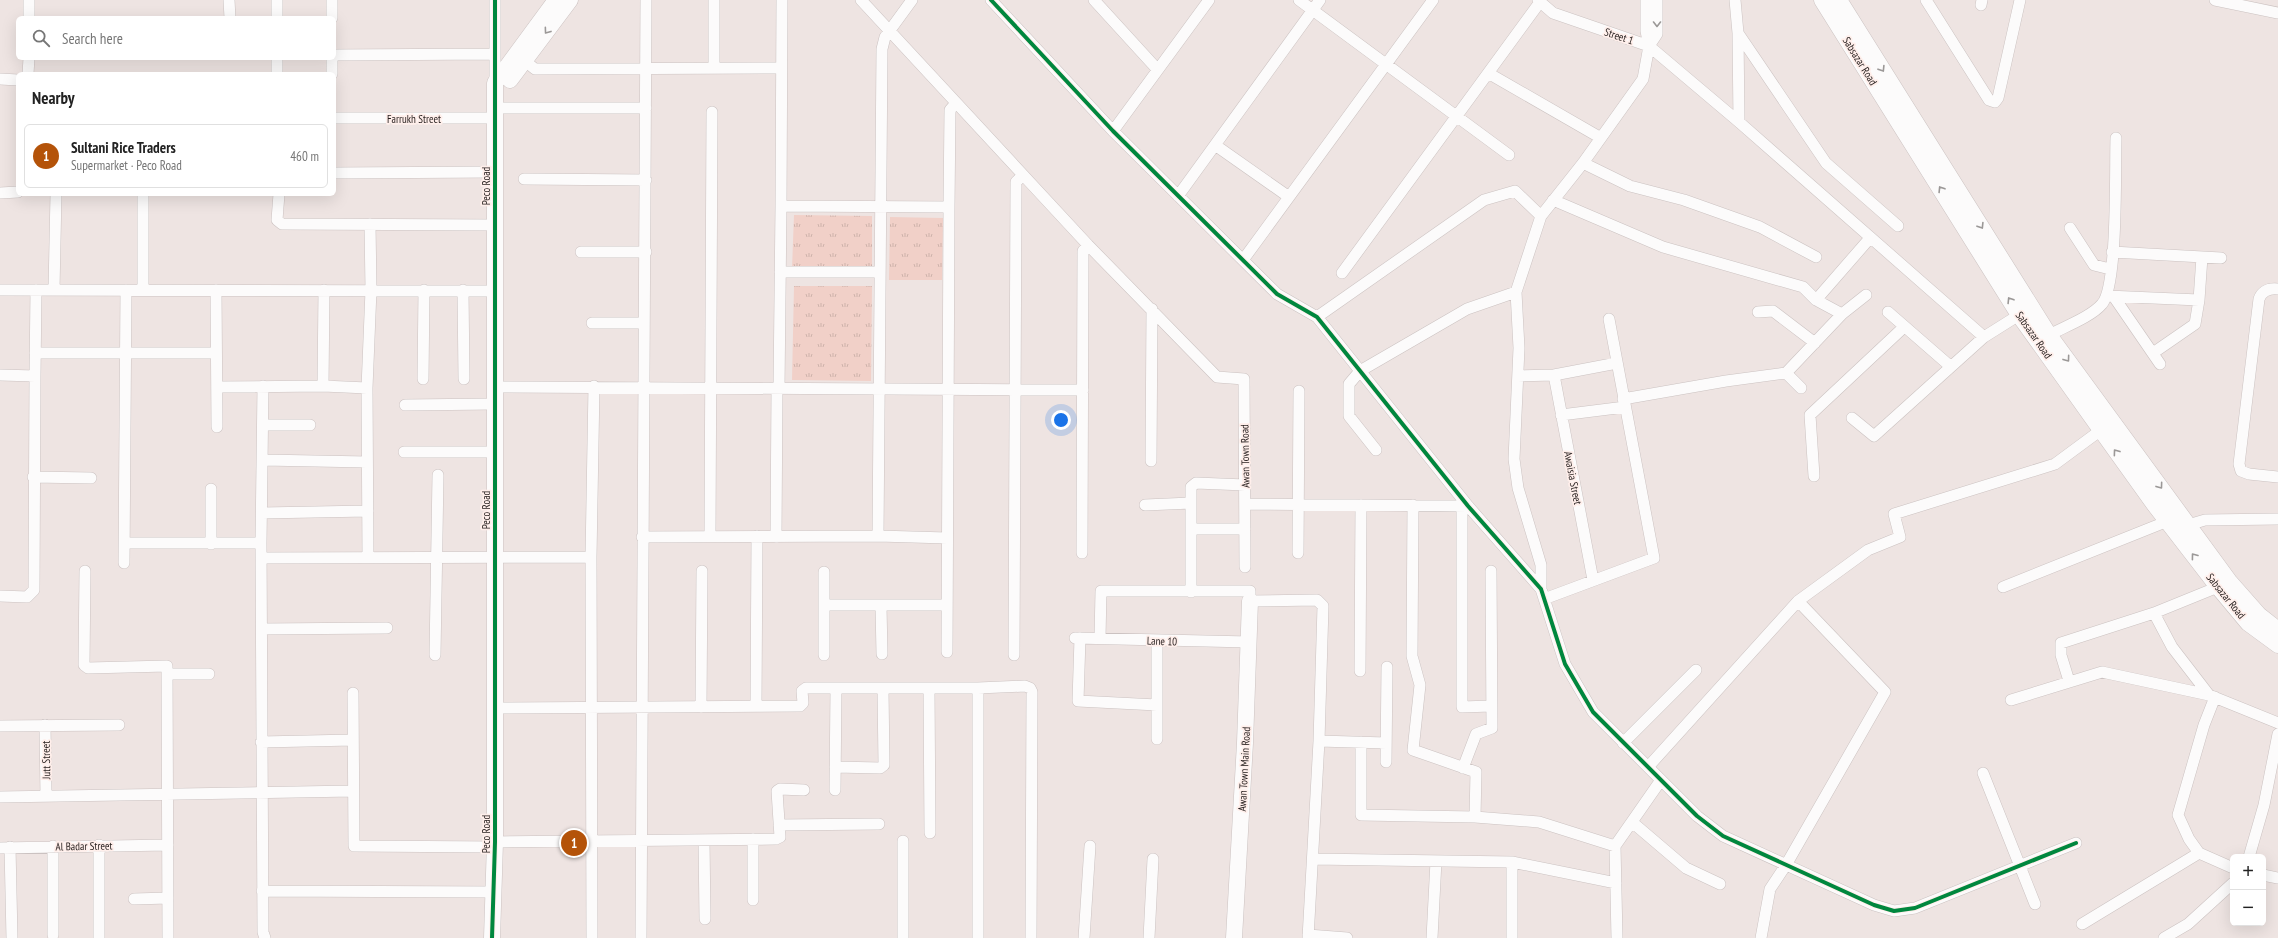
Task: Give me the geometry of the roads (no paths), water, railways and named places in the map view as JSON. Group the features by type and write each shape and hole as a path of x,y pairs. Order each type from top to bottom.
{"street":[{"path":"29,0 29,16"},
{"path":"229,0 230,16"},
{"path":"277,0 277,16"},
{"path":"332,0 332,16"},
{"path":"495,0 495,83"},
{"path":"495,109 520,58 556,0"},
{"path":"495,83 520,58 570,0"},
{"path":"641,938 642,537 647,68 646,0"},
{"path":"714,0 714,67"},
{"path":"776,537 781,206 782,0"},
{"path":"861,0 1088,245 1152,309 1151,461"},
{"path":"878,536 882,49 885,37 912,0"},
{"path":"991,0 1113,131 1277,294 1317,316 1465,506 1543,594"},
{"path":"1094,0 1105,4 1157,69"},
{"path":"1113,131 1208,0"},
{"path":"1299,0 1509,155"},
{"path":"1178,196 1320,0"},
{"path":"1243,260 1433,0"},
{"path":"1553,0 1553,13"},
{"path":"1646,0 1646,31 1649,46 1643,79 1583,163 1541,216 1516,292 1519,348 1514,459 1518,488 1541,565 1543,594 1565,664 1593,712 1697,816 1723,836 1874,905 1894,911 1915,908 2076,843"},
{"path":"1649,46 1657,34 1657,0"},
{"path":"1735,0 1738,33 1739,122"},
{"path":"1926,0 1989,100 1995,102 1998,98 2020,0"},
{"path":"2215,0 2247,3 2278,13"},
{"path":"1342,273 1539,1"},
{"name":"Street 1","path":"1539,1 1553,13 1649,46 1739,122 1984,336"},
{"path":"1829,1 2050,335 2229,581 2259,615 2278,630"},
{"path":"1738,33 1826,163 1898,226"},
{"name":"Sabsazar Road","path":"1861,48 2020,315 2101,430 2218,587 2248,623 2278,644"},
{"path":"336,55 495,54"},
{"path":"520,58 535,69 714,67 782,68"},
{"path":"28,60 28,72"},
{"path":"277,60 277,72"},
{"path":"332,60 332,72"},
{"path":"1488,73 1601,138"},
{"path":"0,80 16,80"},
{"name":"Peco Road","path":"492,938 495,845 495,83"},
{"path":"947,652 950,110 956,103"},
{"name":"Farrukh Street","path":"336,118 495,109 646,108"},
{"path":"710,536 712,388 712,112"},
{"path":"2116,138 2115,228 2110,269 2110,296 2160,364"},
{"path":"1215,145 1289,197"},
{"path":"1583,163 1630,186 1684,200 1760,228 1816,257"},
{"path":"336,173 495,172"},
{"path":"1014,655 1016,182 1023,175"},
{"path":"524,179 646,180"},
{"path":"0,193 16,192"},
{"path":"1317,316 1484,200 1515,192 1541,216"},
{"path":"54,290 56,196"},
{"path":"143,196 143,290"},
{"path":"279,196 277,220 282,224 495,225"},
{"path":"1553,200 1663,247 1803,287 1816,300 1842,314"},
{"path":"781,206 949,208"},
{"path":"368,557 367,388 371,290 370,224"},
{"path":"2070,228 2094,265 2110,269"},
{"path":"1816,300 1870,238"},
{"path":"1082,553 1083,251 1088,245"},
{"path":"581,252 646,252"},
{"path":"2112,252 2221,258"},
{"path":"2153,353 2195,324 2199,300 2202,257"},
{"path":"780,272 880,272"},
{"path":"2278,289 2269,289 2261,294 2259,299 2239,464 2241,470 2249,474 2278,477"},
{"path":"0,290 494,291"},
{"path":"0,596 27,597 34,590 33,477 36,290"},
{"path":"124,563 126,290"},
{"path":"216,290 217,427"},
{"path":"323,386 324,290"},
{"path":"423,379 424,290"},
{"path":"463,290 464,379"},
{"path":"1376,450 1349,416 1349,384 1360,371 1466,309 1516,292"},
{"path":"1562,415 1726,381 1786,373 1842,314 1866,295"},
{"path":"2050,335 2098,309 2110,296 2199,300"},
{"name":"Awan Town Road","path":"1152,309 1217,377 1244,379 1245,567"},
{"path":"1758,312 1773,311 1815,343"},
{"path":"1888,312 1950,366"},
{"path":"1852,418 1874,436 1984,336 2020,315"},
{"path":"1543,594 1593,580 1654,558 1609,319"},
{"path":"592,323 644,323"},
{"path":"1814,476 1810,415 1904,327"},
{"path":"35,353 216,353"},
{"path":"1518,376 1554,375 1617,363"},
{"path":"1786,373 1801,388"},
{"name":"Awaisia Street","path":"1554,375 1593,580"},
{"path":"0,376 35,376"},
{"path":"263,386 261,543 261,793 262,932 265,938"},
{"path":"217,387 323,386 367,388"},
{"path":"494,387 594,386 644,389 879,388 1015,391 1083,390"},
{"path":"592,938 593,708 591,557 594,386"},
{"path":"1298,553 1299,391"},
{"path":"405,405 494,404"},
{"path":"262,425 310,425"},
{"path":"1648,767 1798,601 1868,550 1900,537 1894,514 2055,464 2101,430"},
{"path":"404,452 494,452"},
{"path":"263,460 367,462"},
{"path":"435,655 438,475"},
{"path":"33,477 91,478"},
{"path":"1191,592 1191,487 1196,483 1245,485"},
{"path":"211,489 211,544"},
{"path":"1146,504 1191,503"},
{"path":"1245,504 1465,506"},
{"path":"1360,671 1361,505"},
{"path":"1413,505 1412,656 1420,684 1413,750 1476,772 1475,817"},
{"path":"1465,506 1462,707 1491,706"},
{"path":"262,513 368,511"},
{"path":"2188,526 2205,520 2278,519"},
{"path":"2003,587 2168,521"},
{"path":"1191,529 1245,529"},
{"path":"756,706 757,536"},
{"path":"642,537 878,536 947,538"},
{"path":"125,543 261,543"},
{"path":"262,558 368,557 437,559 591,557"},
{"path":"85,571 84,665 88,668 167,666 168,938"},
{"path":"701,707 702,571"},
{"path":"1463,768 1476,734 1492,728 1491,571"},
{"path":"824,572 824,655"},
{"path":"2069,681 2061,655 2061,643 2154,612 2218,587"},
{"path":"1100,638 1101,591 1191,592 1250,590 1250,600 1317,600 1321,602 1323,606 1319,741 1308,937 1347,938"},
{"name":"Awan Town Main Road","path":"1234,938 1250,600"},
{"path":"1761,938 1770,889 1786,865 1885,692 1798,601"},
{"path":"824,605 947,605"},
{"path":"881,606 882,654"},
{"path":"2154,612 2172,647 2212,696"},
{"path":"262,629 387,628"},
{"name":"Lane 10","path":"1157,705 1078,701 1077,638 1249,642"},
{"path":"1157,641 1157,739"},
{"path":"1386,762 1387,667"},
{"path":"1623,742 1696,670"},
{"path":"2011,700 2102,672 2212,696 2278,723"},
{"path":"166,674 209,674"},
{"path":"494,708 800,706 803,703 803,689 978,688 1025,686 1030,688 1032,692 1032,938"},
{"path":"929,688 930,833"},
{"path":"978,688 978,938"},
{"path":"835,790 836,689"},
{"path":"835,767 880,768 884,766 883,689"},
{"path":"353,693 352,843 356,847 778,838 779,825 777,792 780,789 804,790"},
{"path":"2212,696 2178,815 2189,839 2199,853 2230,867"},
{"name":"Jutt Street","path":"45,725 46,796"},
{"path":"0,726 119,725"},
{"path":"2250,854 2264,805 2278,734"},
{"path":"261,742 353,740"},
{"path":"1319,741 1386,743"},
{"path":"1361,742 1361,815 1475,817 1539,822 1615,846"},
{"path":"1983,773 2019,866 2036,904"},
{"path":"1617,938 1615,846 1661,780"},
{"path":"0,797 353,791"},
{"path":"1632,822 1686,868 1720,884"},
{"path":"779,825 879,824"},
{"path":"753,839 753,900"},
{"path":"704,840 705,919"},
{"path":"902,938 903,841"},
{"path":"99,845 99,938"},
{"name":"Al Badar Street","path":"5,848 99,845 168,845"},
{"path":"53,846 53,935"},
{"path":"1084,938 1090,846"},
{"path":"5,848 12,938"},
{"path":"2082,924 2199,853"},
{"path":"1149,938 1153,859"},
{"path":"1313,859 1512,862 1616,883"},
{"path":"1432,938 1436,861"},
{"path":"1512,862 1512,938"},
{"path":"2266,876 2278,878"},
{"path":"2164,938 2188,924 2230,886"},
{"path":"262,891 494,892"},
{"path":"134,899 168,898"}],"place":[{"name":"Sultani Rice Traders","path":"574,843"}]}
